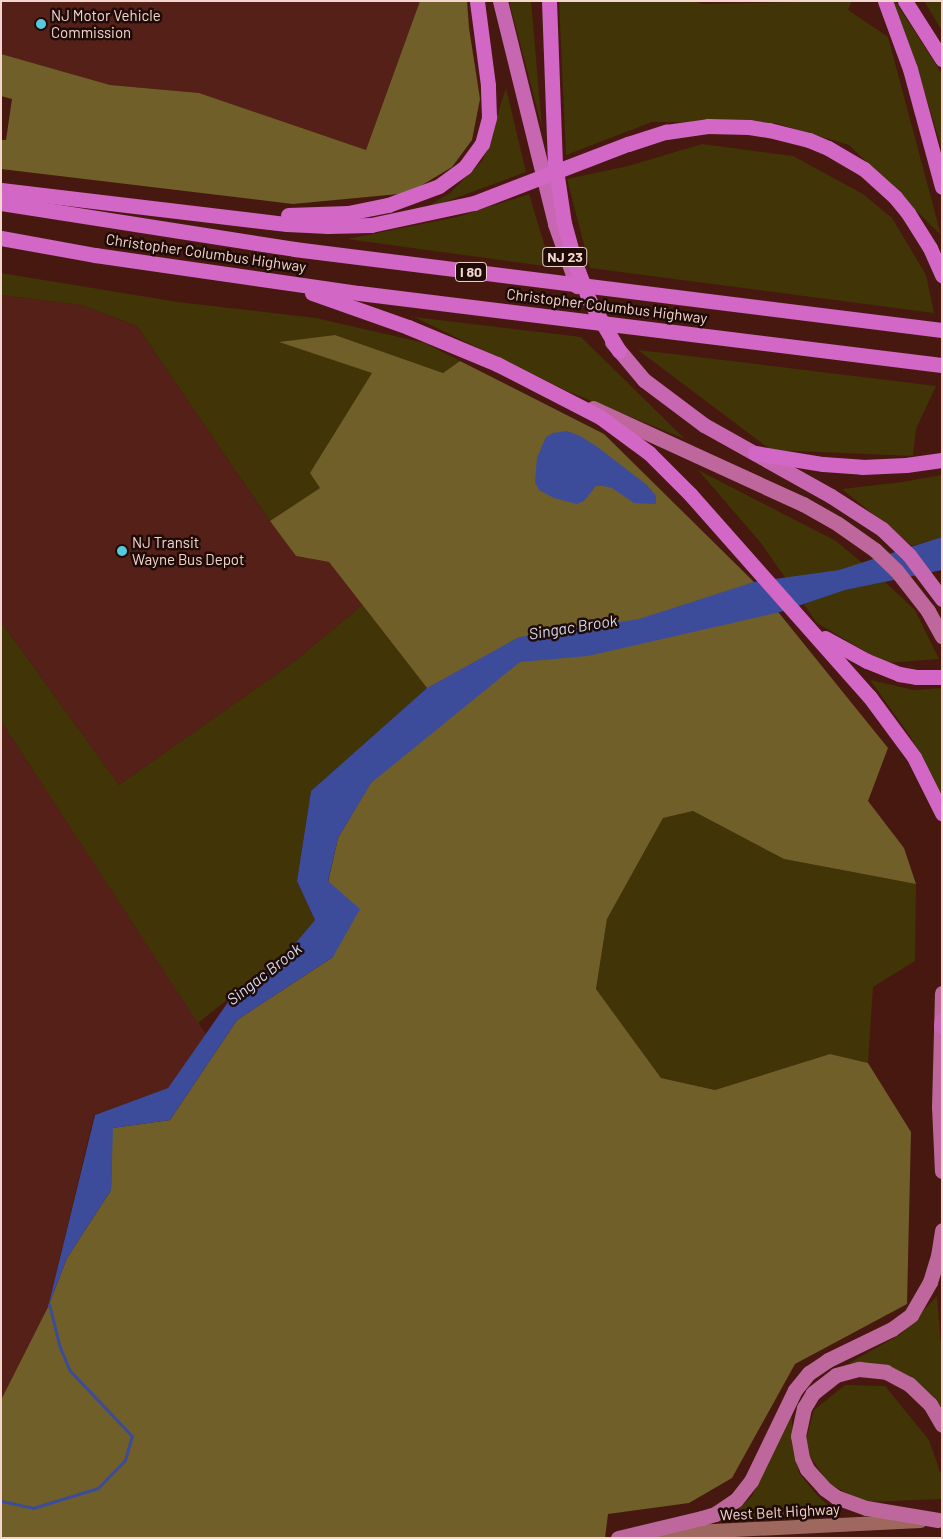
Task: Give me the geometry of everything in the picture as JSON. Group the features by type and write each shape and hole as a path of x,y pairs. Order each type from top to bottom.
{"highway":[{"path":"224,217 328,214 369,210 423,194 439,186 465,167 482,144 489,117 488,85 477,1"},
{"name":"NJ 23","path":"500,1 555,224 569,268 586,302 619,351 644,380 704,425 865,517 901,546 942,599"},
{"path":"549,1 554,146 560,202 575,263 592,306 619,351"},
{"path":"885,1 910,69 942,186"},
{"path":"905,1 942,59"},
{"path":"1,190 224,217 308,225 370,225 474,203 628,144 666,132 708,126 749,127 809,140 828,148 864,169 880,182 908,213 930,248 942,275"},
{"name":"Christopher Columbus Highway","path":"1,203 294,249 942,330"},
{"name":"Christopher Columbus Highway","path":"1,238 95,255 280,281 942,365"},
{"path":"280,281 439,339 563,396 600,417 649,453 792,607 869,696 914,757 942,813"},
{"path":"755,453 862,467 906,465 942,460"},
{"path":"811,629 867,662 899,674 916,677 942,677"}],"main road":[{"path":"563,396 621,420 803,504 838,524 875,550 907,582 928,611 942,636"},
{"path":"942,994 939,1106 942,1171"},
{"path":"619,1538 715,1514 736,1500 751,1481 795,1390 809,1373 828,1360 892,1329 911,1314 930,1282 938,1256 942,1230"},
{"path":"940,1520 866,1508 836,1497 825,1489 807,1469 802,1458 798,1436 804,1408 813,1393 836,1375 859,1369 886,1372 909,1384 930,1404 942,1425"},
{"name":"West Belt Highway","path":"619,1538 644,1534 940,1520"}],"shaded area":[{"path":"1,1 420,1 366,150 199,93 110,85 1,54"},
{"path":"420,1 467,1 469,28 480,99 472,140 452,167 409,193 293,204 1,169 1,140 6,140 12,99 1,96 1,54 110,85 199,93 366,150"},
{"path":"509,1 531,1 542,128"},
{"path":"559,1 693,1 703,4 852,1 848,10 888,37 941,235 849,145 775,123 652,122 566,155"},
{"path":"891,1 895,1 942,74 942,150 925,94 923,94"},
{"path":"924,1 942,1 942,31"},
{"path":"506,88 526,172 420,211 450,193 483,160"},
{"path":"702,144 793,156 863,194 892,218 926,275 934,313 590,268 567,179 628,166"},
{"path":"529,194 551,267 347,239 457,217"},
{"path":"1,273 178,302 316,318 425,343 460,361 443,373 335,335 280,342 373,373 311,473 320,488 270,521 137,326 81,305 1,295"},
{"name":"NJ Transit Wayne Bus Depot","path":"1,295 81,305 137,326 296,556 329,562 362,605 295,661 119,785 1,622"},
{"path":"414,317 581,337 685,439 567,391"},
{"path":"335,335 443,373 460,361 604,434 754,582 888,748 868,801 904,848 916,884 784,859 693,811 663,818 607,919 596,989 661,1078 715,1090 830,1054 868,1063 911,1132 907,1304 795,1364 732,1478 689,1503 608,1514 605,1538 1,1538 1,1400 48,1307 67,1258 111,1190 112,1128 170,1120 237,1020 333,957 328,882 338,838 427,688 329,562 296,556 270,521 320,488 310,473 372,373 279,342"},
{"path":"638,350 936,386 916,429 913,456 771,450"},
{"path":"698,470 836,541 915,610 939,659 885,663 817,623 761,543"},
{"path":"942,475 942,537 912,546 842,489 902,482"},
{"path":"362,605 427,688 311,791 297,881 315,920 276,966 233,995 198,1023 1,721 1,622 119,785 295,661"},
{"path":"870,680 914,690 942,688 942,798 910,736"},
{"path":"1,721 206,1034 168,1088 94,1115 48,1307 1,1400"},
{"path":"693,811 784,859 916,884 915,961 873,987 868,1063 830,1054 715,1090 661,1078 596,989 607,919 663,818"},
{"path":"937,1296 942,1358 942,1415 890,1368 849,1363 901,1334"},
{"path":"845,1385 885,1386 929,1440 942,1477 942,1499 864,1502 828,1483 804,1447 814,1410"},
{"path":"791,1415 799,1473 816,1494 834,1511 727,1521 752,1496"}],"water":[{"path":"567,431 580,436 596,446 647,485 656,496 656,504 634,503 612,488 603,486 596,486 584,501 577,504 554,498 539,490 535,482 537,458 546,437 553,433"},
{"path":"942,537 942,570 845,590 780,612 588,656 520,662 371,783 338,838 328,881 360,909 333,957 237,1020 170,1120 113,1128 111,1190 67,1258 48,1307 95,1115 168,1088 233,995 276,966 315,920 297,881 311,791 427,688 519,637 639,619 754,582 839,570"}],"waterway":[{"name":"Singac Brook","path":"1,1501 33,1508 98,1488 125,1460 132,1436 70,1371 60,1348 49,1304"}],"place":[{"name":"NJ Motor Vehicle Commission","path":"41,24"},
{"name":"NJ Transit Wayne Bus Depot","path":"122,551"}]}
